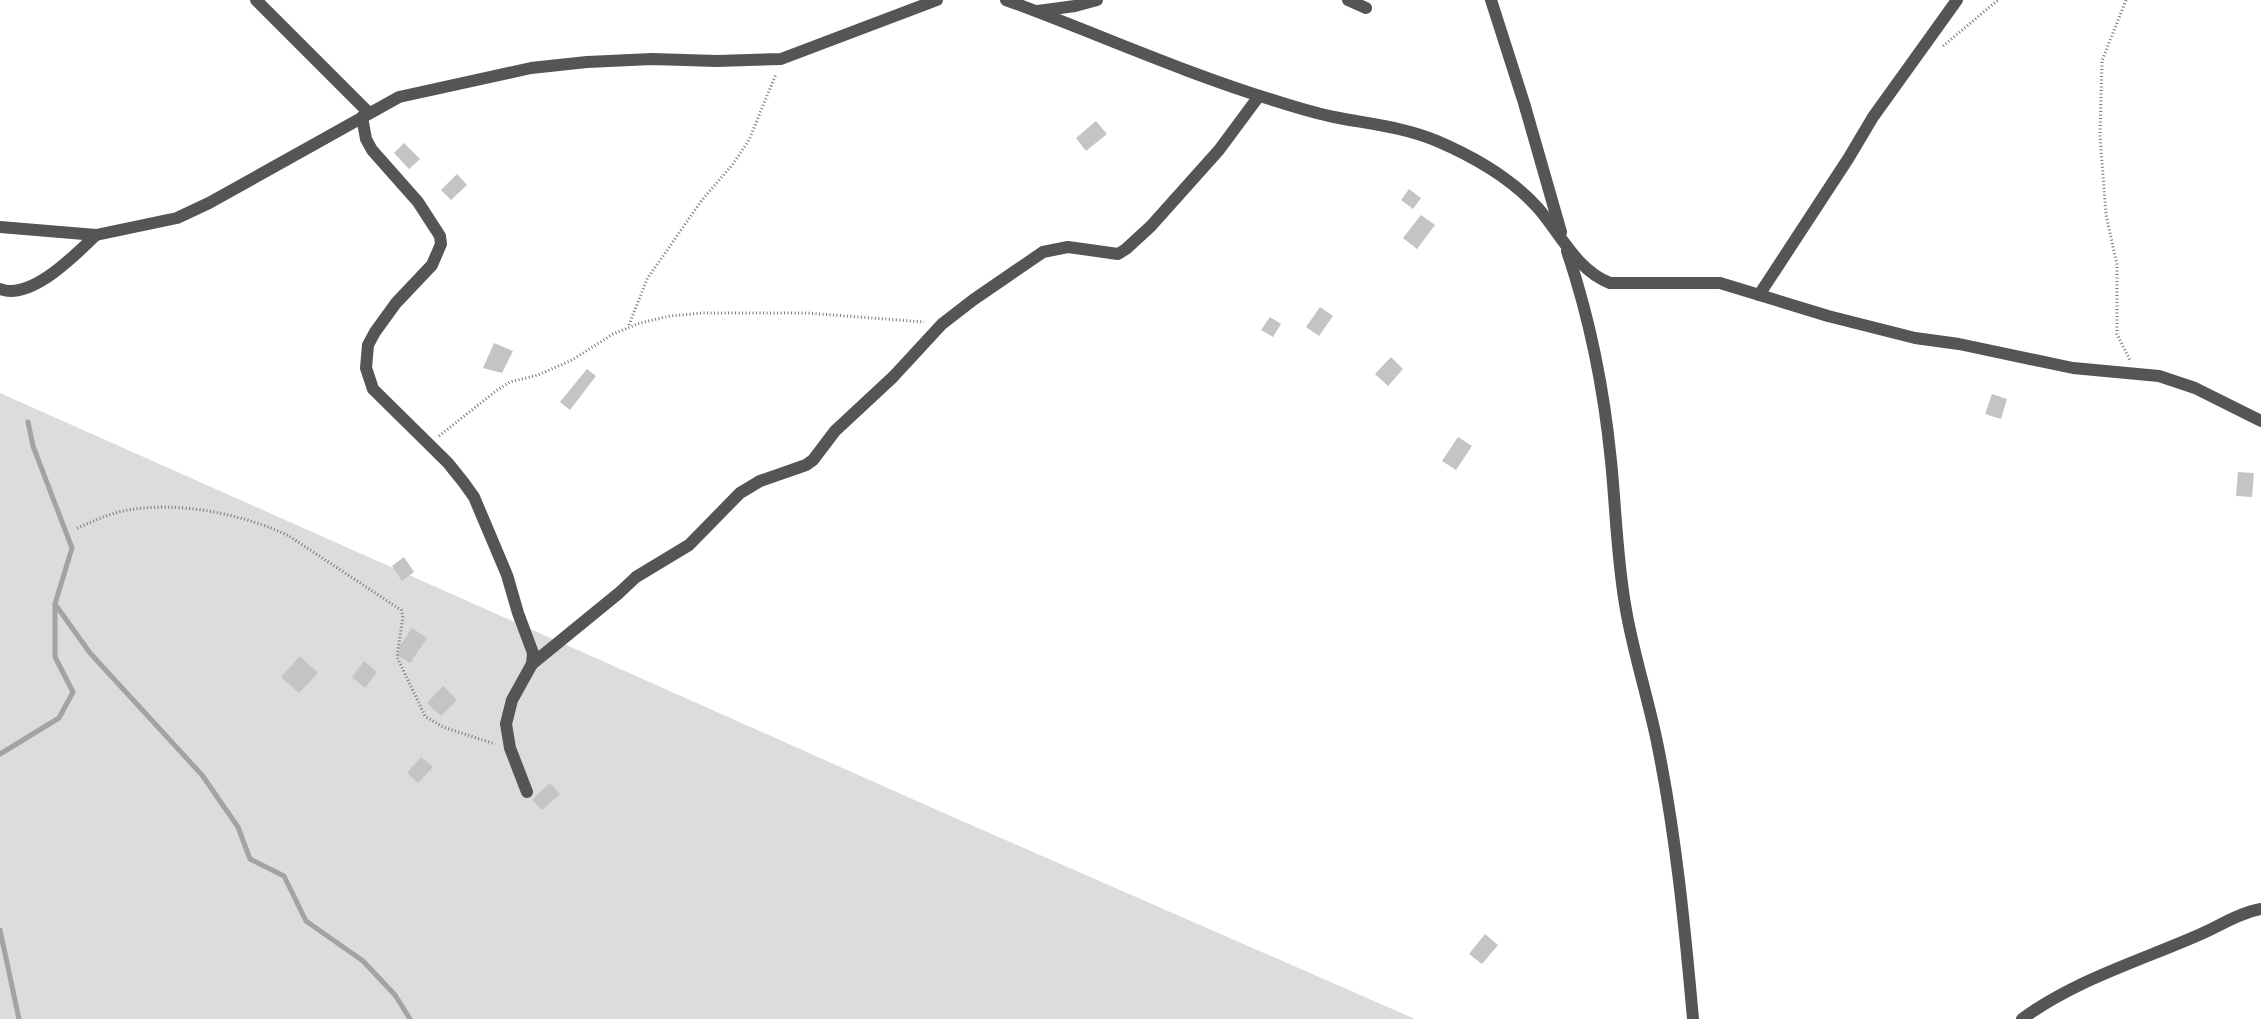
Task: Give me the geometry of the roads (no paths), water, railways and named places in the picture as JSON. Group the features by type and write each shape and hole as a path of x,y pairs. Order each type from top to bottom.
{"street":[{"path":"256,0 366,115 366,139 372,150 418,202 440,236 439,253 432,265 396,303 375,332 368,345 366,368 373,389 448,463 474,497 507,575 518,613 533,653 532,664 509,710 506,724 510,748 527,792"},
{"path":"0,227 96,235 177,218 209,203 399,97 531,68 587,62 652,59 717,61 781,59 937,0"},
{"path":"1006,0 1203,77 1258,96 1309,111 1402,129 1437,141 1505,179 1537,207 1584,267 1596,277 1610,283 1720,283 1828,316 1915,338 1959,344 2073,368 2159,376 2195,388 2261,421"},
{"path":"1036,11 1075,6 1097,0"},
{"path":"1348,0 1366,8"},
{"path":"1492,0 1563,239 1578,283 1597,360 1611,461 1614,510 1626,609 1658,745 1667,795 1693,1019"},
{"path":"1759,295 1848,160 1873,118 1957,0"},
{"path":"532,664 636,577 689,544 740,493 760,481 806,465 813,460 835,431 893,377 942,324 973,300 1043,252 1068,247 1118,254 1126,249 1151,226 1219,150 1258,96"},
{"path":"0,289 9,292 40,282 57,270 96,235"},
{"path":"2022,1019 2077,984 2201,934 2232,918 2261,909"}],"waterway":[{"path":"28,422 33,446 72,548 55,604 90,653 202,775 238,827 250,859 284,876 306,921 363,961 395,995 410,1019"},
{"path":"0,754 59,718 73,692 55,657 55,604"},
{"path":"0,930 19,1019"}]}
